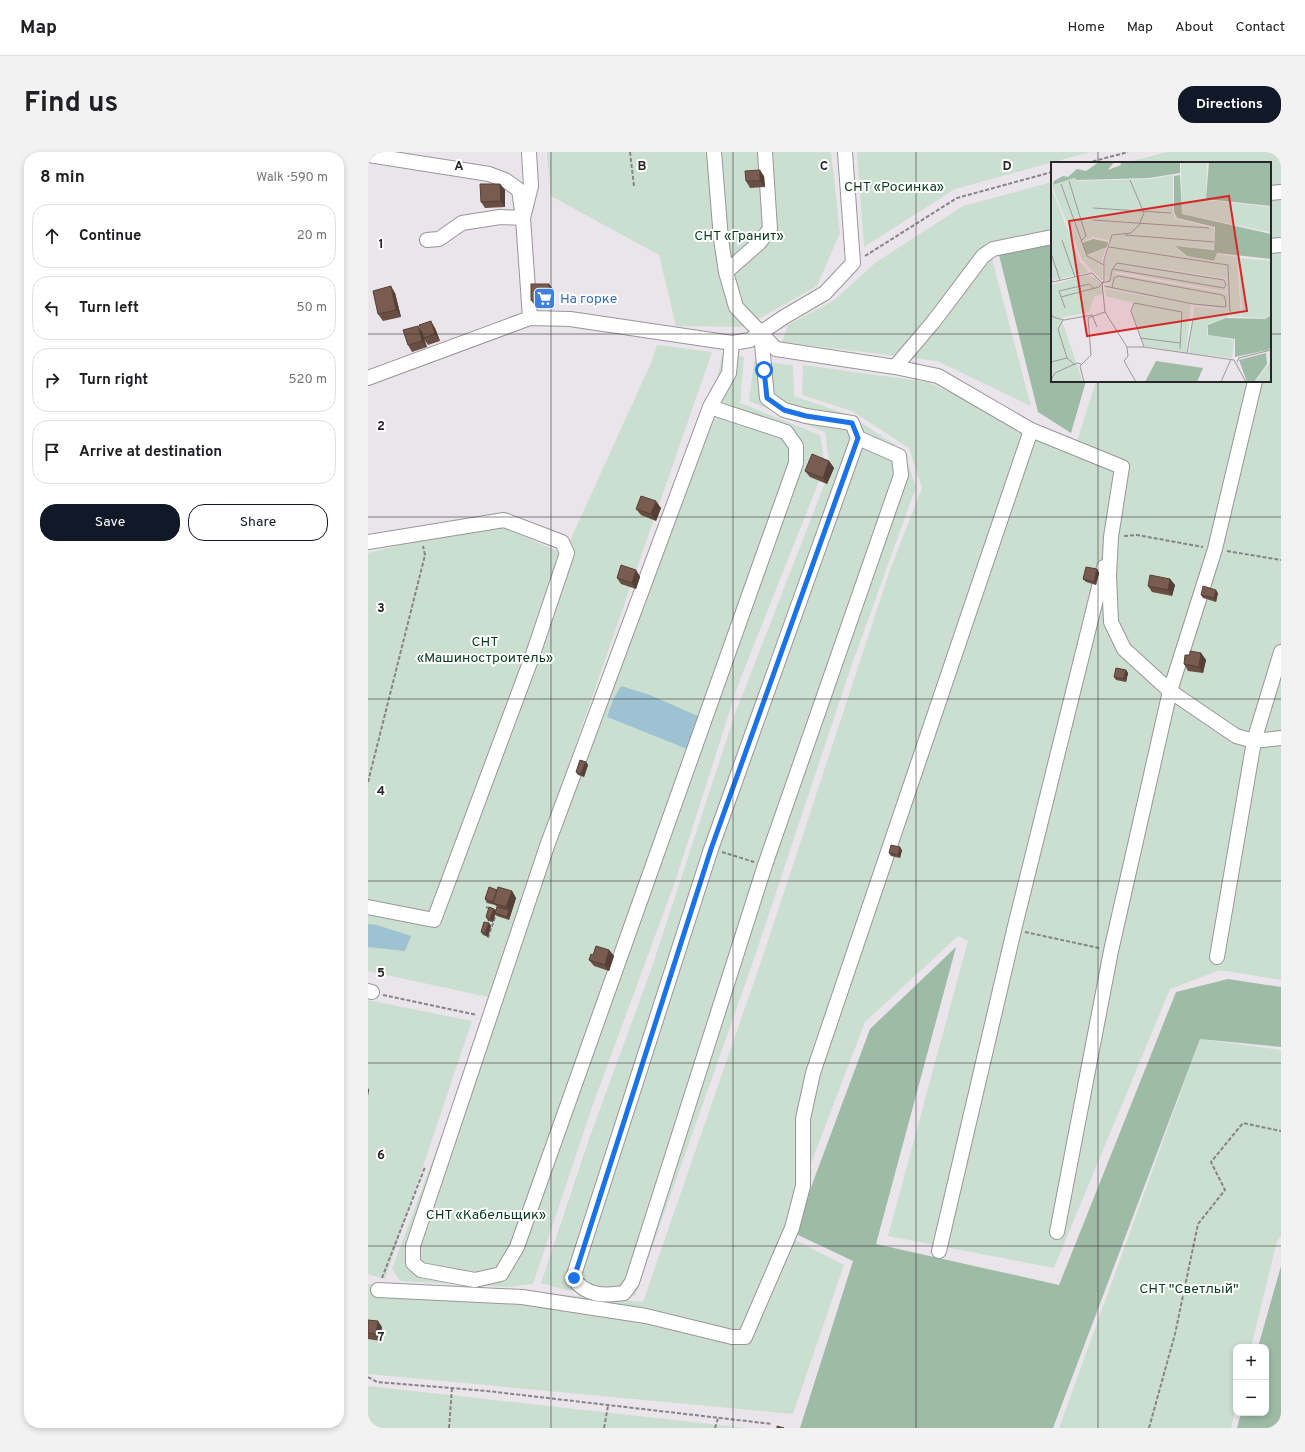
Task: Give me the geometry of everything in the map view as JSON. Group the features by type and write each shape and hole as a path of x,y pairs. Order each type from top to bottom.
{"street":[{"path":"523,218 531,186 529,152"},
{"path":"714,152 721,239 726,272 736,307 776,349 895,367 938,376 1031,430 1122,468 1111,537 1014,930 940,1251"},
{"path":"726,272 759,242 770,228 765,152"},
{"path":"368,378 530,318 570,319 732,343 750,340 784,317 825,293 853,263 845,152"},
{"path":"368,155 489,174 505,180 519,190 523,218 530,318"},
{"path":"1271,194 1281,192"},
{"path":"427,240 440,239 462,223 500,217 523,218"},
{"path":"895,367 934,321 983,256 993,249 1051,237"},
{"path":"1271,246 1281,244"},
{"path":"761,333 767,398 784,410 806,416 852,423 858,438 711,849 574,1278 581,1288 592,1293 610,1295 624,1293 632,1282 765,865 901,475 899,456 858,438"},
{"path":"710,406 786,432 796,446 796,463 517,1247 501,1274 495,1276 474,1280 421,1270 413,1263 413,1246 488,1018 550,839 710,406 729,373 732,343"},
{"path":"1058,1232 1110,951 1170,691 1215,549 1255,382"},
{"path":"378,1290 522,1297 646,1316 732,1337 745,1337 792,1228 803,1186 803,1119 813,1073 1031,430"},
{"path":"368,542 421,532 504,520 562,542 566,553 532,657 434,920 368,907"},
{"path":"1111,537 1109,576 1111,622 1124,649 1170,691 1236,736 1254,741 1281,738"},
{"path":"1217,957 1254,741 1281,652"}],"path":[{"path":"630,152 634,186"},
{"path":"1091,162 1128,152"},
{"path":"853,263 958,198 1051,172"},
{"path":"368,782 425,555 421,532"},
{"path":"1111,537 1137,535 1281,560"},
{"path":"711,849 765,865"},
{"path":"488,938 497,904"},
{"path":"486,907 504,913"},
{"path":"1014,930 1110,951"},
{"path":"370,992 478,1014 475,1022"},
{"path":"1149,1428 1175,1334 1198,1224 1226,1190 1211,1162 1243,1122 1281,1131"},
{"path":"378,1290 426,1165"},
{"path":"368,1377 377,1382 452,1388 772,1424"},
{"path":"449,1428 452,1388"},
{"path":"604,1428 608,1405"},
{"path":"715,1428 718,1418"}],"green space":[{"name":"СНТ «Гранит»","path":"547,152 831,152 840,233 817,286 744,327 676,326 659,255 551,196"},
{"name":"СНТ «Росинка»","path":"857,152 1090,152 955,189 864,247"},
{"path":"1167,152 1281,152 1281,980 1220,970 1170,989 1054,1268 888,1236 968,941 958,936 865,1022 784,1234 844,1265 793,1414 368,1374 368,1284 542,1293 643,1302 766,947 890,570 922,488 909,448 852,411 802,395 803,365 928,382 1074,451 1096,382 1271,382 1271,162 1129,162"},
{"path":"1051,182 1051,229 988,244 1031,406 937,361 782,342 788,325 833,301 875,263 963,206"},
{"path":"1051,236 1051,382 1086,382 1071,433 1038,412 997,247"},
{"name":"СНТ «Машиностроитель»","path":"657,345 712,352 488,997 368,971 368,553 412,542 502,527 564,554 651,363"},
{"name":"СНТ «Кабельщик»","path":"722,354 744,357 740,403 820,435 825,466 738,685 676,879 592,1107 533,1284 507,1287 400,1281 392,1269 710,417"},
{"path":"754,361 793,365 794,396 849,415 903,450 916,487 851,667 753,962 635,1296 566,1290 541,1283 589,1139 652,967 735,714 830,470 825,432 749,401"},
{"path":"956,947 876,1244 1059,1285 1176,992 1228,979 1281,987 1281,1047 1200,1039 1053,1428 800,1428 853,1261 794,1233 870,1029"},
{"path":"368,1000 472,1021 385,1279 368,1274"},
{"name":"СНТ \"Светлый\"","path":"1200,1039 1281,1050 1281,1237 1277,1241 1252,1344 1233,1344 1234,1416 1231,1428 1059,1428"},
{"path":"1281,1266 1281,1428 1237,1428 1240,1416 1269,1416 1269,1344 1259,1344"},
{"path":"368,1386 746,1428 368,1428"}],"water":[{"path":"621,686 650,695 700,717 687,749 607,717 613,700"},
{"path":"368,924 377,925 411,936 405,951 368,947"}],"building":[{"path":"760,170 760,181 746,181 745,171"},
{"path":"480,184 500,184 501,201 481,202"},
{"path":"531,284 549,284 549,300 531,300"},
{"path":"391,286 396,310 378,314 373,291"},
{"path":"431,321 435,334 424,338 419,325"},
{"path":"418,326 422,341 408,345 403,330"},
{"path":"812,454 829,461 823,478 805,471"},
{"path":"641,496 656,501 651,514 636,509"},
{"path":"621,565 636,570 632,583 617,578"},
{"path":"1086,567 1097,569 1094,582 1083,579"},
{"path":"1150,575 1170,579 1168,590 1148,586"},
{"path":"1203,586 1216,590 1214,598 1201,595"},
{"path":"1190,651 1201,653 1199,667 1184,664 1185,655 1190,655"},
{"path":"1116,668 1126,670 1124,679 1114,677"},
{"path":"580,760 586,762 581,774 576,772"},
{"path":"891,845 900,847 898,855 889,853"},
{"path":"489,887 497,890 493,902 485,899"},
{"path":"498,887 512,891 506,907 493,903"},
{"path":"489,907 494,909 490,919 486,917"},
{"path":"497,907 509,910 507,917 495,913"},
{"path":"484,922 489,923 485,933 481,932"},
{"path":"596,946 609,950 605,965 589,960 591,954 593,955"},
{"path":"368,1320 378,1321 376,1334 368,1333"}],"place":[{"name":"На горке","path":"545,298"}],"route":[{"path":"574,1278 711,849 858,438 852,423 806,416 784,410 767,398 764,370"}]}
